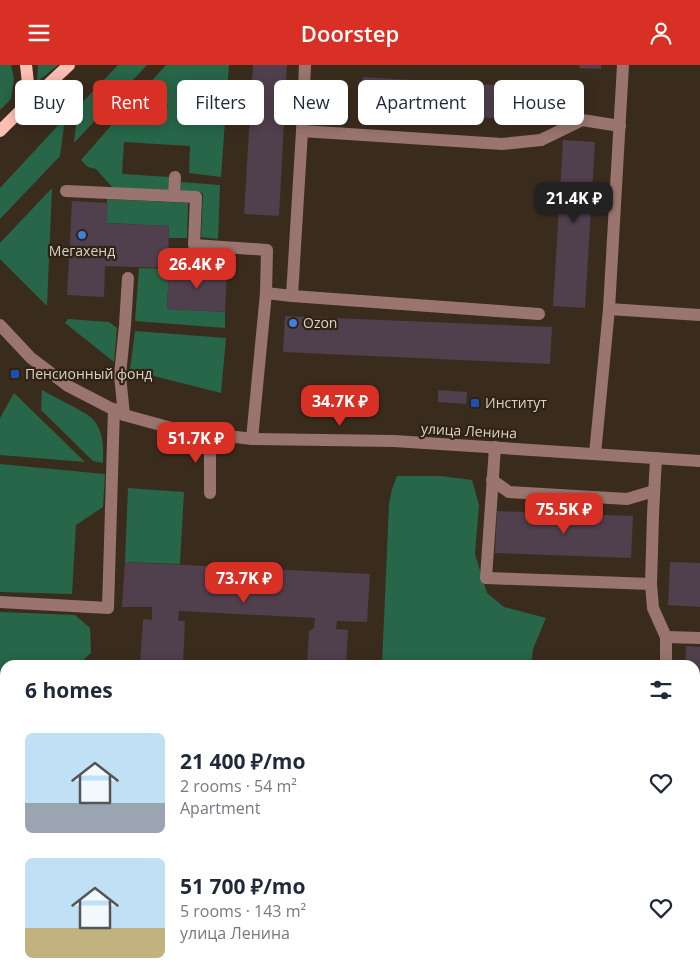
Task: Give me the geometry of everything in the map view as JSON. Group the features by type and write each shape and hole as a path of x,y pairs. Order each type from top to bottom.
{"main road":[{"path":"26,65 28,80"},
{"path":"53,80 69,65"},
{"path":"0,131 15,116"}],"street":[{"path":"292,296 305,65"},
{"path":"595,454 609,309 623,65"},
{"path":"302,131 502,144 541,140 582,121 620,126"},
{"path":"174,196 175,177"},
{"path":"66,191 196,197 194,245 267,250 266,293 252,439"},
{"path":"0,602 108,608 120,375 126,325 128,278"},
{"path":"266,293 539,314"},
{"path":"609,309 700,315"},
{"name":"улица Ленина","path":"0,325 31,358 68,386 119,412 178,431 252,439 394,441 700,461"},
{"path":"210,434 210,493"},
{"path":"495,447 486,578 651,584"},
{"path":"656,458 651,584 654,608 666,637 666,660"},
{"path":"492,480 509,492 627,499 654,491"},
{"path":"666,637 700,638"}],"green space":[{"path":"0,65 11,65 14,78 11,99 0,110"},
{"path":"38,65 58,65 39,80 37,80"},
{"path":"118,65 147,65 133,80 104,80"},
{"path":"166,65 229,65 228,80 177,80 177,125 225,125 221,177 189,173 190,146 124,142 122,174 170,177 169,192 113,188 96,169 88,167 81,160 112,125 167,125 167,80 152,80"},
{"path":"93,91 93,123 74,143 76,125 83,125 83,102"},
{"path":"58,125 64,125 60,156 0,219 0,188"},
{"path":"181,182 220,185 218,239 201,237 203,193 180,191"},
{"path":"52,188 47,306 0,259 0,243"},
{"path":"107,199 188,203 187,238 169,238 169,226 107,223"},
{"path":"139,268 169,269 167,309 225,312 225,328 135,321"},
{"path":"68,319 109,322 117,328 114,362 65,323"},
{"path":"135,331 226,338 221,393 130,370"},
{"path":"42,390 93,419 102,436 103,463 93,461 41,410"},
{"path":"14,393 85,462 0,455 0,418"},
{"path":"0,464 105,474 103,507 76,525 72,594 0,592"},
{"path":"397,476 441,476 472,480 479,505 475,554 487,593 504,607 546,618 533,649 532,660 382,660 389,504"},
{"path":"128,488 184,492 180,564 125,562"},
{"path":"0,612 75,615 90,628 91,653 83,660 0,660"}],"building":[{"path":"253,65 287,65 286,80 274,80 274,125 284,125 279,216 244,214 249,125 264,125 264,80 252,80"},
{"path":"580,65 601,65 601,69 579,68"},
{"path":"363,77 412,80 363,80"},
{"path":"484,84 494,85 494,118 484,118"},
{"path":"563,140 595,142 585,308 553,306"},
{"path":"72,201 108,203 107,223 169,226 168,268 105,266 104,297 67,295"},
{"path":"169,269 227,272 225,312 167,309"},
{"path":"285,316 552,327 550,364 283,352"},
{"path":"438,390 467,392 466,404 438,402"},
{"path":"497,511 633,516 631,558 495,553"},
{"path":"125,562 370,574 367,622 337,621 336,629 348,630 346,660 307,660 309,631 314,628 315,618 179,611 178,621 185,621 183,660 140,660 143,619 152,620 152,607 122,607"},
{"path":"670,562 700,563 700,607 668,605"},
{"path":"686,646 700,647 700,660 685,660"}],"place":[{"name":"Мегахенд","path":"82,235"},
{"name":"Ozon","path":"293,323"},
{"name":"Пенсионный фонд","path":"15,374"},
{"name":"Институт","path":"475,403"}]}
